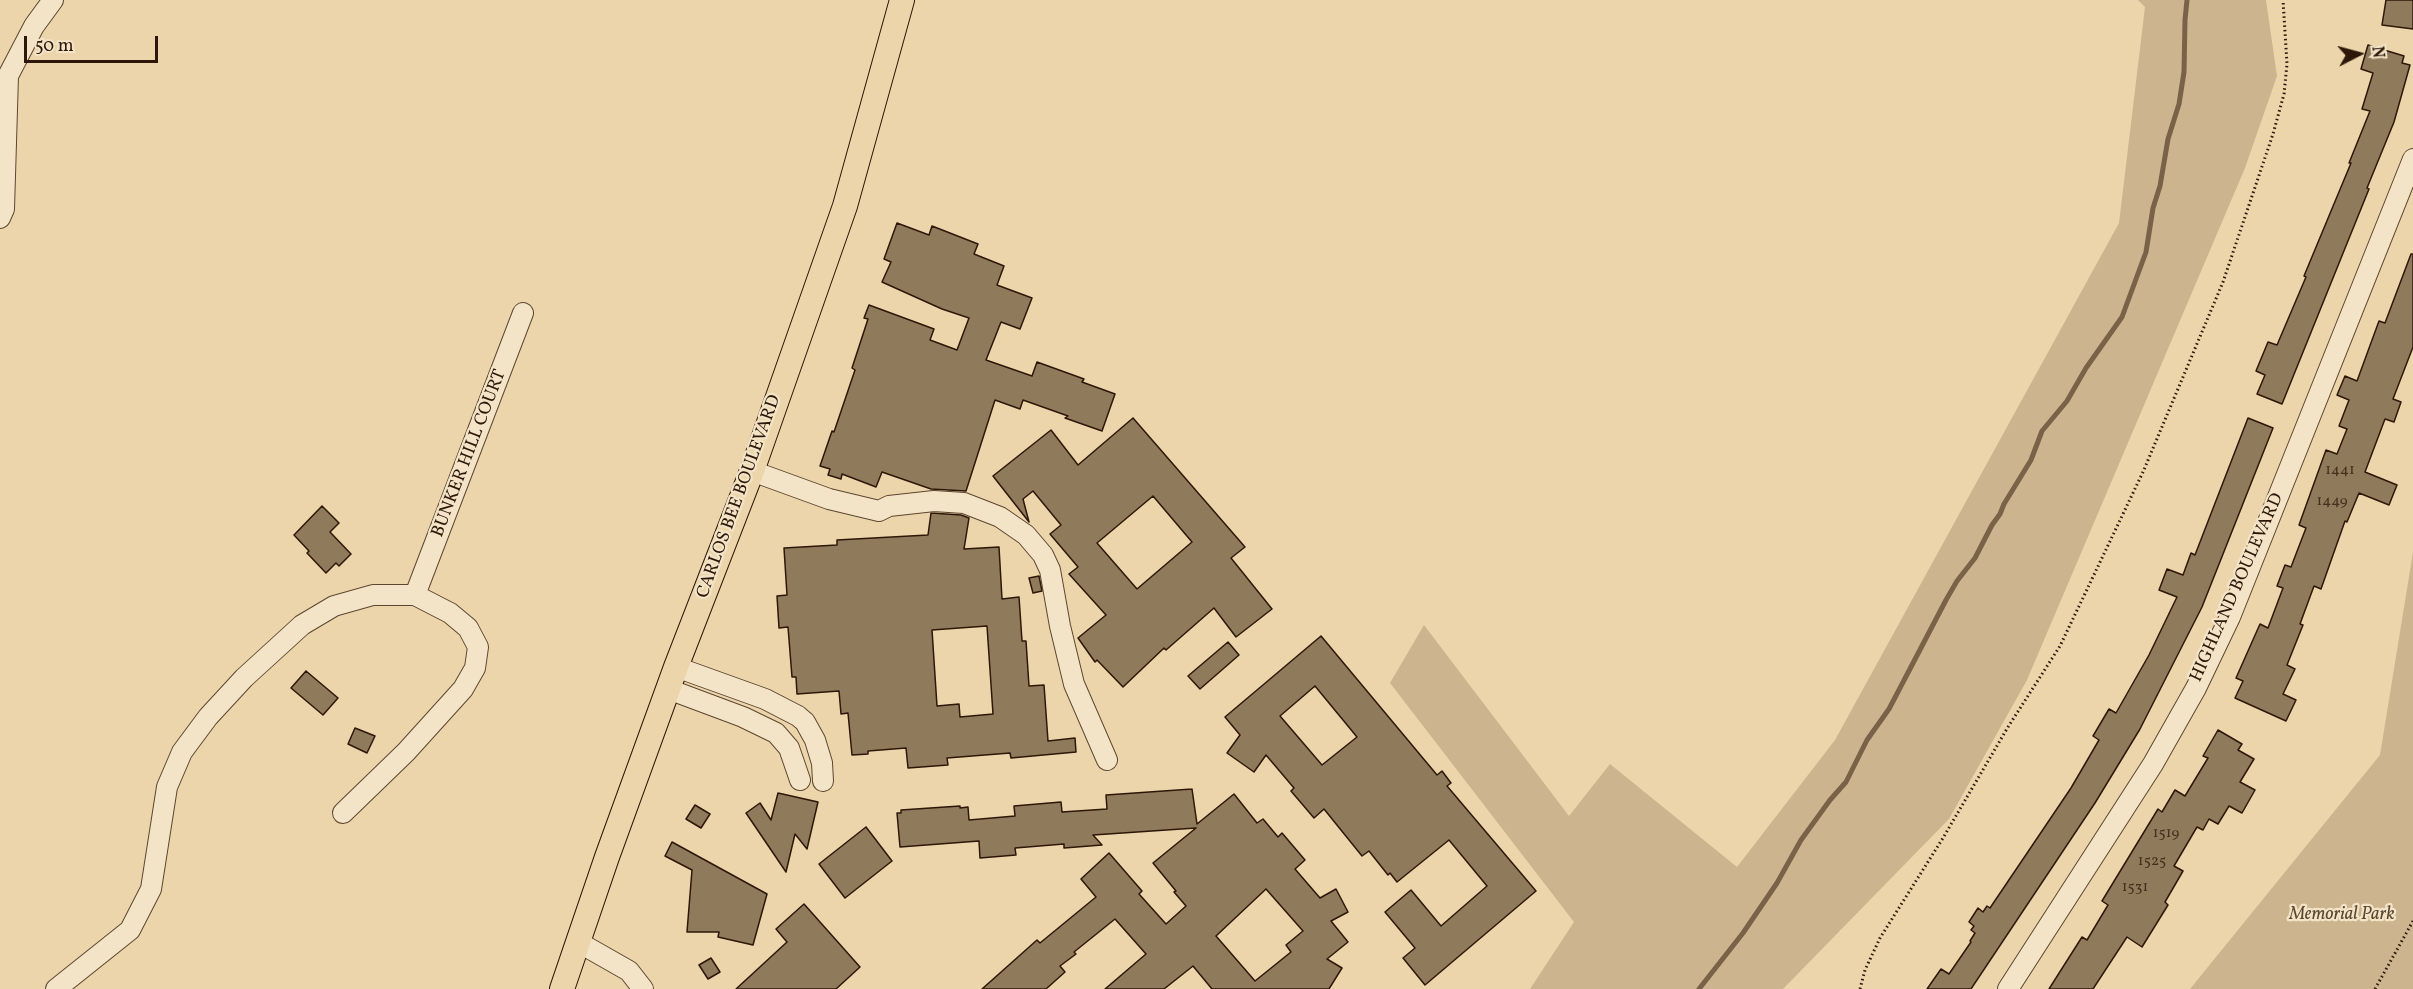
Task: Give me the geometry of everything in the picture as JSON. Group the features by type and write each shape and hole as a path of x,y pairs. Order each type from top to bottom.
{"main road":[{"name":"CARLOS BEE BOULEVARD","path":"562,989 672,678 752,471 845,206 902,0"}],"street":[{"path":"0,218 4,209 8,61 53,0"},
{"name":"HIGHLAND BOULEVARD","path":"2008,989 2153,764 2200,678 2234,606 2413,159"},
{"name":"BUNKER HILL COURT","path":"415,595 523,313"},
{"path":"752,471 829,499 879,511 889,506 934,501 964,503 1000,517 1026,535 1043,555 1050,570 1074,684 1107,760"},
{"path":"56,989 130,930 151,889 167,787 182,752 215,709 244,678 302,625 334,606 373,595 415,595 450,613 468,628 478,647 475,668 462,689 413,744 343,813"},
{"path":"672,678 776,733 789,748 800,780"},
{"path":"672,678 765,699 798,716 805,722 815,740 822,763 824,781"},
{"path":"578,942 629,972 643,989"}],"path":[{"path":"1860,989 1865,970 1880,938 2060,646 2144,472 2223,282 2273,134 2284,94 2287,64 2283,0"},
{"path":"2375,989 2413,921"}],"green space":[{"path":"2138,0 2266,0 2277,76 2245,168 2027,680 1949,819 1783,989 1530,989 1574,922 1390,683 1424,625 1569,816 1610,764 1737,867 1835,740 2119,223 2145,7"},
{"name":"Memorial Park","path":"2413,552 2413,989 2190,989 2380,755"}],"building":[{"path":"2386,0 2413,0 2413,29 2382,25"},
{"path":"2368,45 2404,56 2402,63 2410,65 2394,122 2367,188 2369,189 2282,404 2257,394 2265,375 2256,371 2268,342 2277,345 2306,277 2304,276 2370,111 2362,109 2373,73 2361,69"},
{"path":"897,223 929,235 932,226 978,244 974,254 1004,266 997,285 1032,298 1020,329 1001,322 986,360 1032,376 1037,362 1084,379 1082,382 1115,394 1102,431 1023,400 1020,409 995,400 966,491 931,489 882,472 876,487 842,474 841,479 828,475 830,469 820,466 855,370 852,368 868,319 864,318 869,305 934,329 930,340 957,350 969,318 942,309 882,282 891,262 884,259"},
{"path":"2411,254 2413,254 2413,347 2393,399 2401,402 2394,422 2385,419 2365,472 2397,485 2389,505 2359,493 2347,522 2345,521 2321,589 2314,586 2300,624 2303,625 2287,665 2295,669 2283,694 2296,700 2286,721 2235,698 2243,681 2236,678 2260,624 2268,628 2283,588 2277,586 2285,565 2291,567 2306,528 2299,525 2326,450 2337,454 2347,429 2339,426 2349,400 2337,395 2345,376 2357,381 2379,321 2385,323"},
{"path":"1133,418 1245,547 1231,558 1272,609 1236,637 1214,608 1166,650 1164,648 1123,687 1097,660 1095,662 1078,638 1106,615 1069,574 1078,567 1050,534 1061,525 1033,491 1023,499 1029,522 993,476 1051,430 1078,465","holes":["1153,496 1192,542 1137,589 1097,543"]},
{"path":"2248,418 2273,428 2202,607 2140,729 2095,803 1971,989 1927,989 1941,969 1949,974 1971,942 1975,933 1971,930 1974,926 1969,922 1978,908 1983,912 1987,906 1990,908 2071,788 2099,740 2093,736 2109,709 2116,713 2149,655 2177,597 2159,590 2167,569 2183,575 2191,553 2195,555"},
{"path":"322,506 339,523 330,532 351,554 339,566 336,563 326,573 294,535"},
{"path":"931,513 961,515 969,518 964,549 999,547 1002,599 1019,597 1022,641 1026,641 1029,686 1044,685 1048,741 1075,738 1076,752 1011,758 1010,753 947,758 948,765 908,768 906,748 868,751 868,754 852,755 848,713 841,714 839,691 797,694 796,677 792,677 788,627 779,628 777,596 787,595 784,548 837,545 837,540 928,535","holes":["987,626 993,714 960,717 959,704 937,706 932,630"]},
{"path":"1039,576 1042,591 1033,593 1029,578"},
{"path":"1321,636 1437,775 1442,771 1451,783 1447,786 1536,891 1425,985 1403,958 1415,948 1385,912 1411,890 1441,926 1487,886 1449,840 1397,882 1390,873 1388,875 1369,851 1362,856 1324,809 1314,818 1291,791 1294,788 1266,755 1254,772 1227,753 1240,735 1225,717","holes":["1315,686 1357,737 1322,765 1280,716"]},
{"path":"1228,642 1239,655 1200,689 1188,676"},
{"path":"306,671 338,698 323,715 291,688"},
{"path":"355,728 375,736 367,753 348,744"},
{"path":"2218,730 2242,744 2238,750 2254,759 2240,782 2255,790 2242,813 2229,806 2218,824 2209,819 2203,830 2197,827 2174,866 2183,871 2165,902 2168,905 2142,947 2127,937 2093,989 2049,989 2082,937 2087,940 2108,905 2102,901 2158,809 2162,812 2175,790 2185,796 2208,758 2203,756"},
{"path":"1192,789 1197,824 1234,794 1257,823 1263,819 1278,837 1282,833 1305,860 1295,869 1320,898 1336,889 1348,912 1331,921 1348,942 1327,959 1342,968 1329,989 1212,989 1193,966 1164,989 1105,989 1146,954 1115,919 1060,966 1065,972 1046,989 982,989 1037,940 1040,943 1096,897 1081,879 1109,853 1142,891 1139,894 1166,924 1186,906 1153,863 1196,828 1093,835 1102,845 1064,848 1064,844 1015,848 1016,855 980,858 979,841 900,847 897,813 901,813 901,810 960,806 960,808 968,807 969,820 1015,816 1014,806 1061,802 1062,812 1107,809 1106,795","holes":["1266,889 1303,931 1286,945 1291,952 1255,981 1216,936"]},
{"path":"778,793 818,802 807,849 795,834 786,872 746,813 760,803 771,820"},
{"path":"695,805 710,814 701,828 686,819"},
{"path":"866,827 892,861 845,898 819,864"},
{"path":"672,842 767,894 753,945 718,937 719,932 687,932 692,870 665,856"},
{"path":"804,904 860,967 836,989 736,989 787,942 776,929"},
{"path":"711,958 720,972 708,979 699,965"}],"waterway":[{"path":"1699,989 1743,933 1777,883 1801,840 1846,782 1867,740 1889,709 1946,600 1975,558 2031,460 2042,431 2067,401 2086,368 2122,317 2146,252 2168,139 2179,104 2184,72 2187,0"}]}
